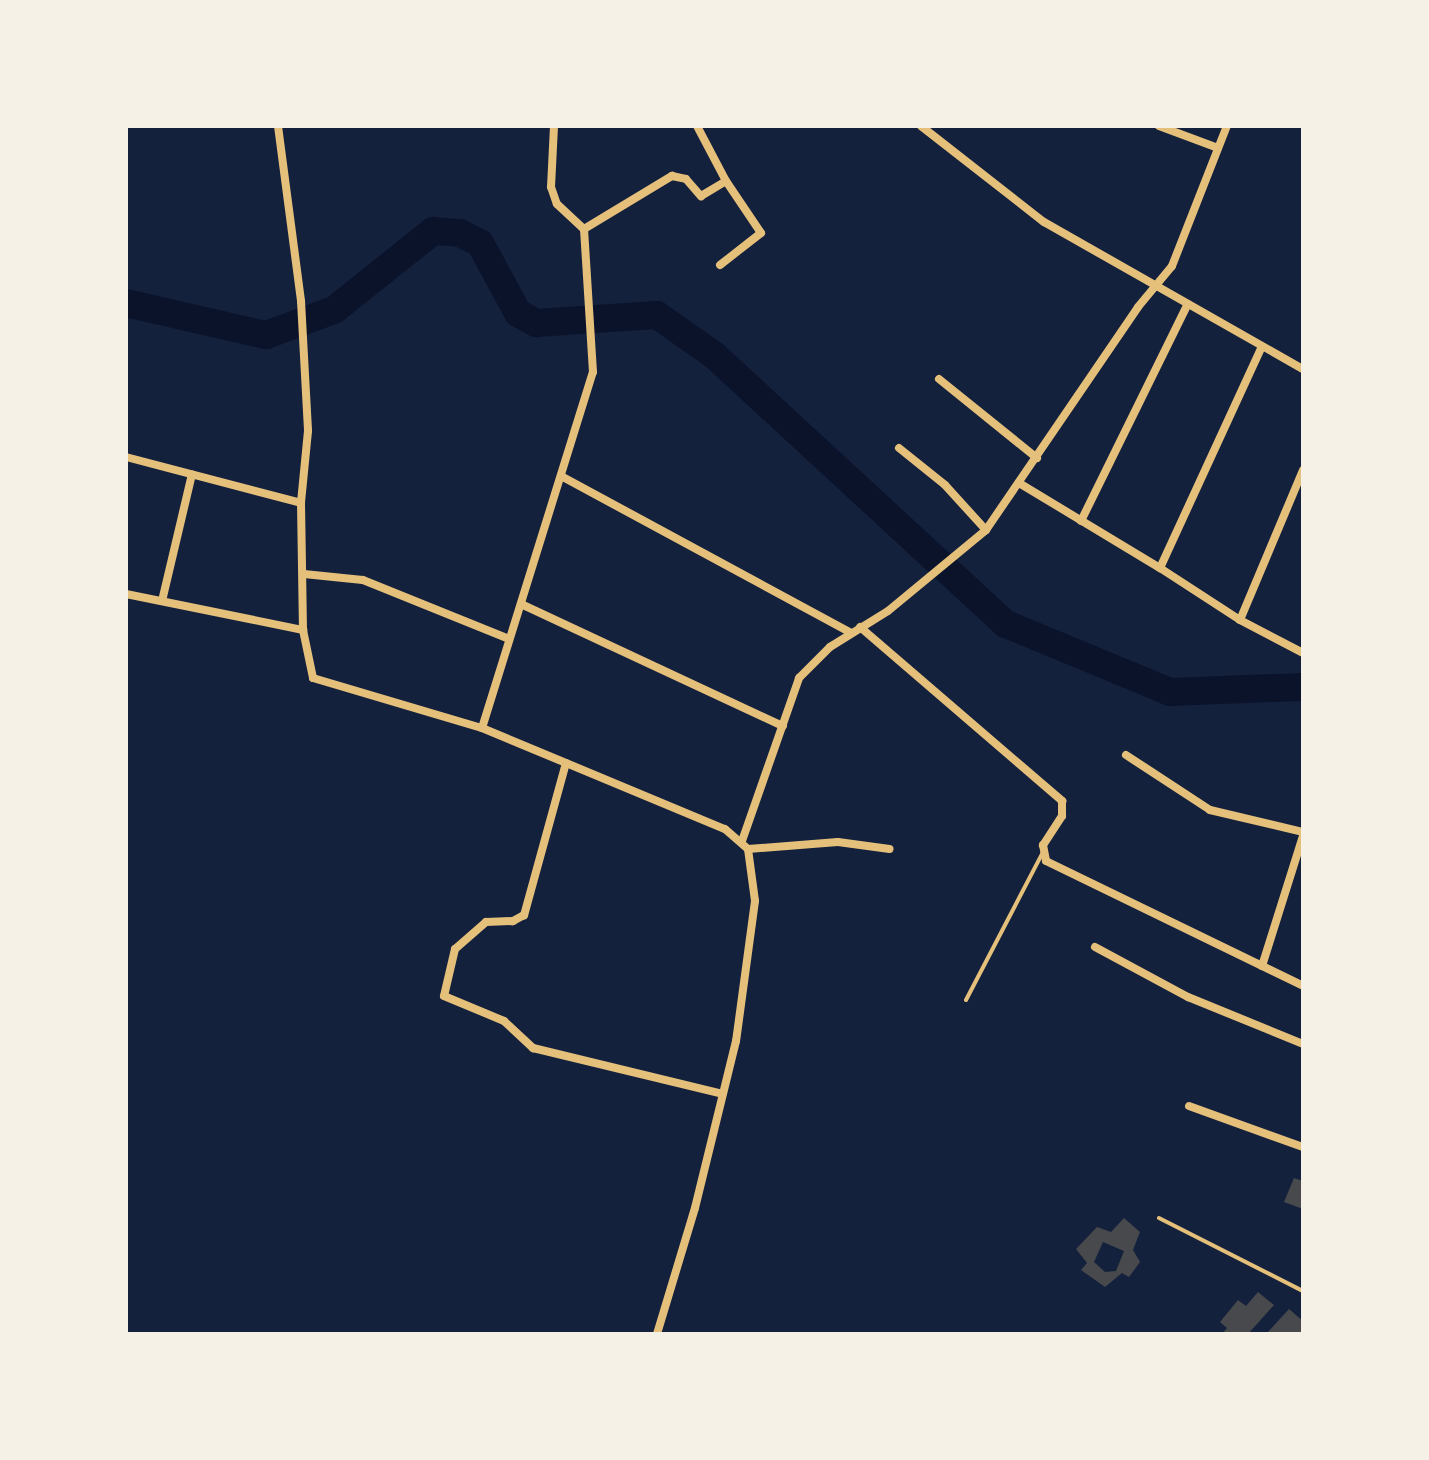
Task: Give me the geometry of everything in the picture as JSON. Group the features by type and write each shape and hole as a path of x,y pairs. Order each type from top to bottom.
{"street":[{"path":"278,126 301,301 308,431 301,503 303,630 313,678 326,685 482,728 725,829 745,845 838,842 890,849"},
{"path":"482,728 590,387 594,340 584,229 557,204 551,187 554,126"},
{"path":"697,126 726,181 761,233 720,265"},
{"path":"921,126 1044,222 1303,369"},
{"path":"1159,126 1218,148"},
{"path":"657,1334 723,1094 755,901 745,845 799,678 851,633 888,611 961,555 986,530 1172,266 1227,126"},
{"path":"584,229 672,176 686,179 701,196 726,181"},
{"path":"1081,521 1188,304"},
{"path":"1160,568 1262,346"},
{"path":"939,379 1037,458"},
{"path":"899,448 945,485 986,530"},
{"path":"126,457 301,503"},
{"path":"1240,620 1303,470"},
{"path":"162,601 192,474"},
{"path":"561,476 851,633"},
{"path":"1019,483 1240,620 1303,653"},
{"path":"304,574 363,580 509,639"},
{"path":"126,594 303,630"},
{"path":"521,604 783,726"},
{"path":"860,627 1062,801 1062,816 1042,854 1046,861 1303,986"},
{"path":"1126,755 1210,810 1303,834 1262,966"},
{"path":"566,763 524,915 513,921 486,922 455,949 444,996 504,1021 533,1048 723,1094"},
{"path":"1095,947 1188,997 1303,1044"},
{"path":"1189,1106 1303,1147"}],"lane":[{"path":"966,1000 1042,854"},
{"path":"1159,1218 1303,1291"}],"building":[{"path":"1294,1178 1303,1181 1303,1209 1284,1202"},
{"path":"1124,1218 1140,1232 1133,1250 1140,1262 1129,1277 1122,1273 1105,1287 1081,1270 1087,1263 1076,1249 1097,1227 1111,1232","holes":["1103,1242 1124,1251 1116,1271 1105,1272 1094,1262"]},
{"path":"1258,1292 1274,1305 1248,1334 1222,1334 1227,1328 1220,1322 1238,1300 1246,1306"},
{"path":"1289,1309 1303,1321 1303,1334 1266,1334"}],"waterway":[{"path":"126,303 266,335 334,310 433,231 460,233 480,243 518,313 536,323 657,315 714,355 1006,624 1170,692 1303,687"}]}
